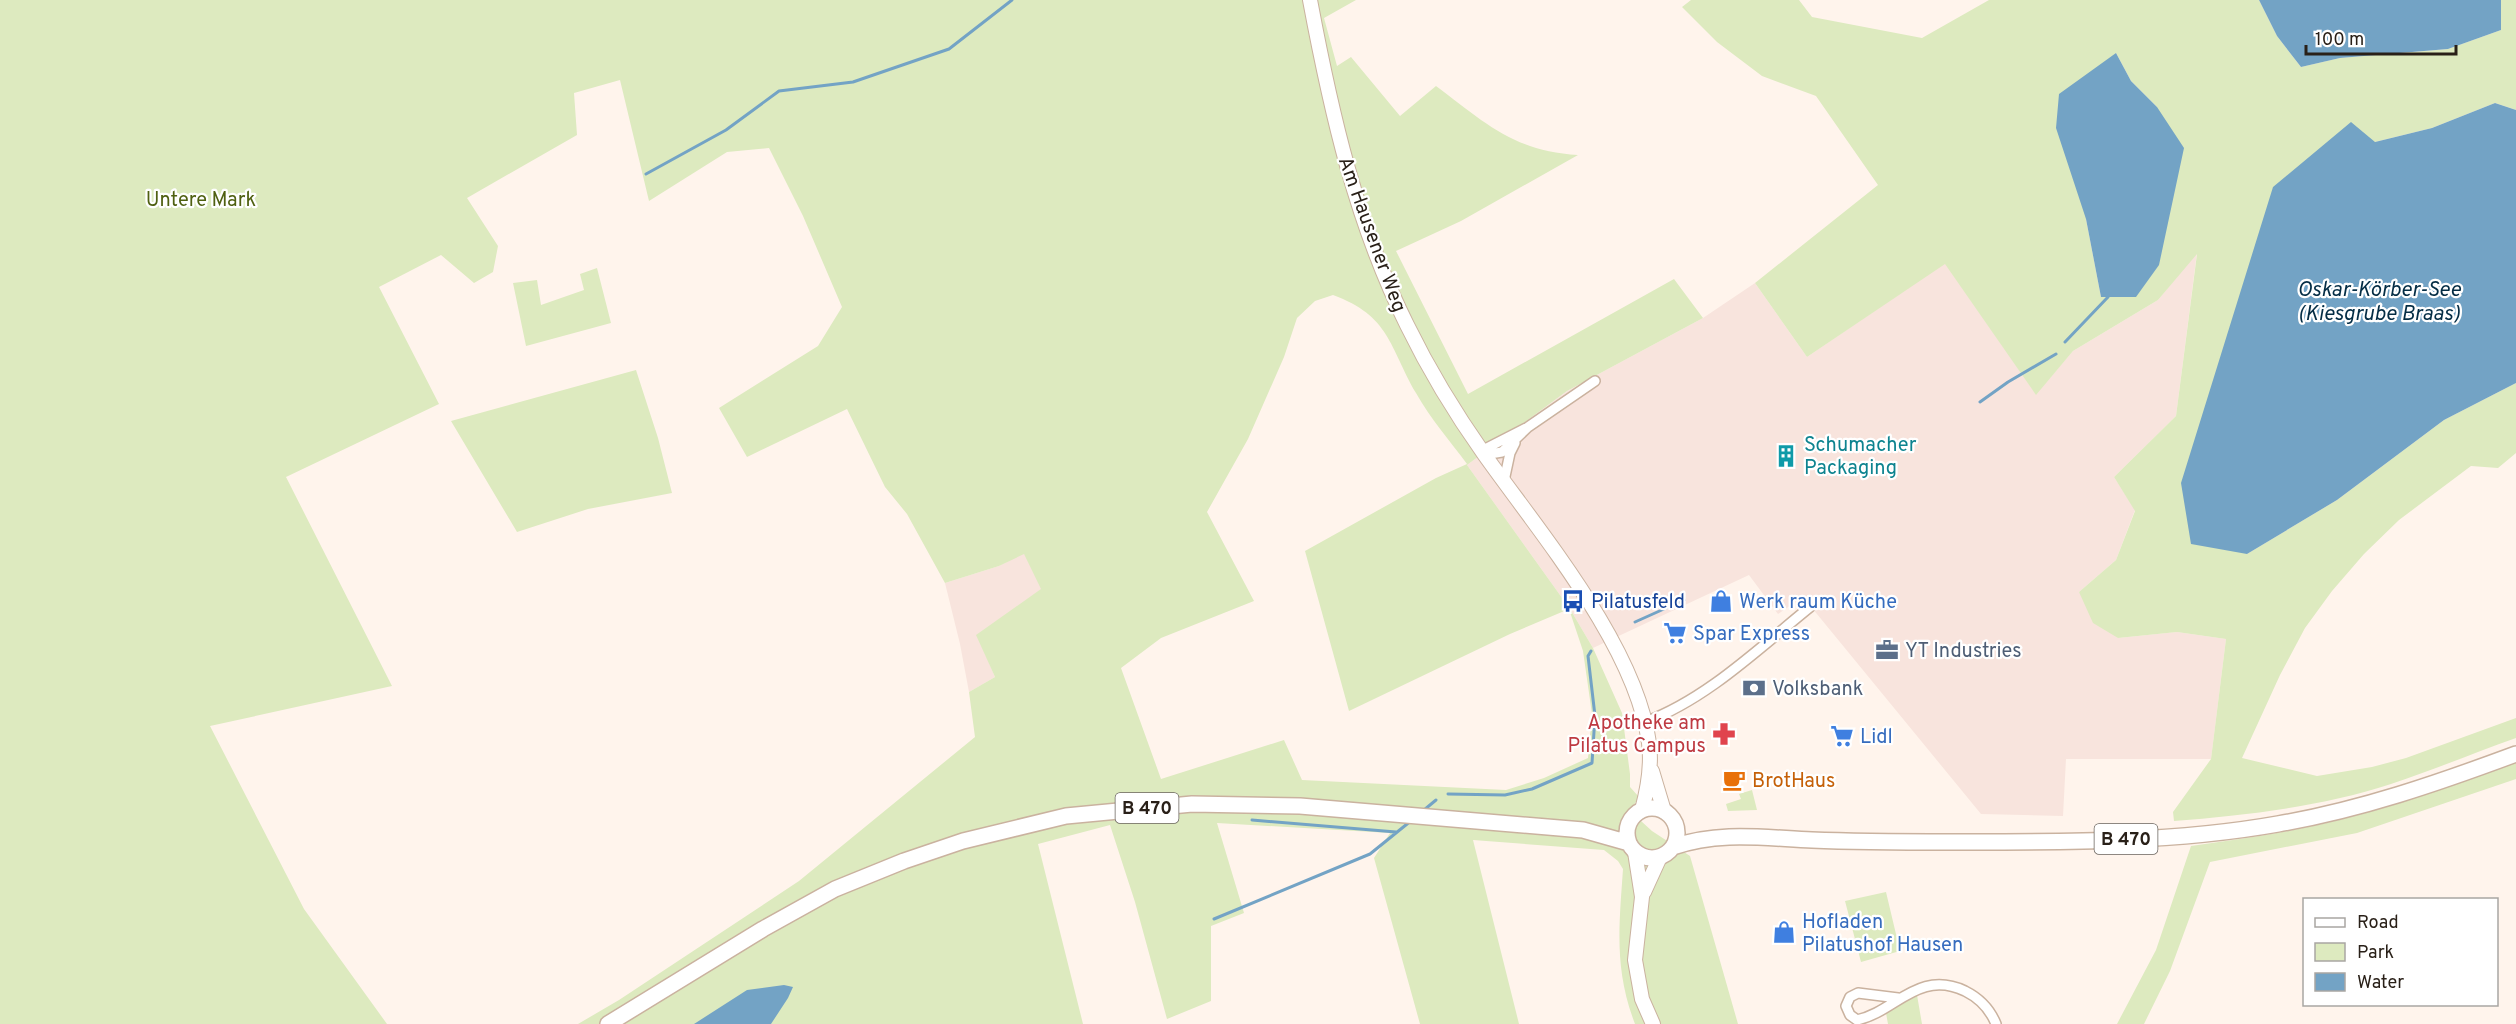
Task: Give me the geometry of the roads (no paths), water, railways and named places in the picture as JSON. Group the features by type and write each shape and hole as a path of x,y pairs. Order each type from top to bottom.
{"main road":[{"name":"Am Hausener Weg","path":"1310,0 1327,94 1337,133 1375,253 1407,324 1440,386 1483,453 1602,623 1628,676 1645,722 1650,766"},
{"name":"B 470","path":"1676,824 1715,836 1891,843 2114,839 2223,832 2277,825 2358,807 2516,754"},
{"path":"1642,810 1650,766"},
{"path":"1650,766 1664,811 1676,824 1678,832 1673,847 1660,857 1651,872 1642,897 1635,960 1642,999 1653,1024"},
{"name":"B 470","path":"608,1024 763,929 835,889 904,861 963,841 1066,816 1192,804 1300,806 1583,830 1632,847"},
{"path":"1642,897 1628,829 1630,822 1642,810 1650,808 1664,811"},
{"name":"B 470","path":"1583,830 1630,822"},
{"name":"B 470","path":"1673,847 1715,836"},
{"path":"1632,847 1643,857 1660,857"}],"street":[{"path":"1483,453 1528,427 1595,381"},
{"path":"1483,453 1502,452 1528,427"},
{"path":"1504,481 1510,453 1516,441"},
{"path":"1645,722 1662,716 1718,681 1810,607"},
{"path":"1898,998 1858,993 1850,997 1846,1006 1850,1015 1857,1020 1867,1018 1898,998 1931,986 1955,987 1974,996 1987,1008 1996,1024"}],"water":[{"path":"2259,0 2501,0 2501,30 2448,49 2340,58 2301,67 2277,36"},
{"path":"2116,53 2131,81 2157,107 2184,148 2159,265 2136,297 2101,297 2086,219 2056,128 2059,94"},
{"name":"Oskar-Körber-See (Kiesgrube Braas)","path":"2495,103 2516,110 2516,383 2444,420 2337,500 2247,554 2191,544 2181,483 2273,187 2351,122 2375,142 2432,128"},
{"path":"784,985 793,987 771,1024 694,1024 747,990"}],"waterway":[{"path":"646,174 726,130 779,91 853,82 949,49 1012,0"},
{"path":"2065,342 2108,297"},
{"path":"1980,402 2008,382 2056,354"},
{"path":"1635,622 1684,600"},
{"path":"1448,794 1505,795 1532,789 1592,763 1595,716 1588,656 1591,651"},
{"path":"1424,810 1436,800"},
{"path":"1252,820 1396,832"},
{"path":"1214,919 1370,854 1412,820"}],"place":[{"name":"Schumacher Packaging","path":"1786,456"},
{"name":"Pilatusfeld","path":"1573,601"},
{"name":"Werk raum Küche","path":"1721,601"},
{"name":"Spar Express","path":"1675,633"},
{"name":"YT Industries","path":"1887,650"},
{"name":"Volksbank","path":"1754,688"},
{"name":"Apotheke am Pilatus Campus","path":"1724,734"},
{"name":"Lidl","path":"1842,736"},
{"name":"BrotHaus","path":"1734,780"},
{"name":"Hofladen Pilatushof Hausen","path":"1784,932"}],"park label":[{"name":"Untere Mark","path":"201,199"}]}
